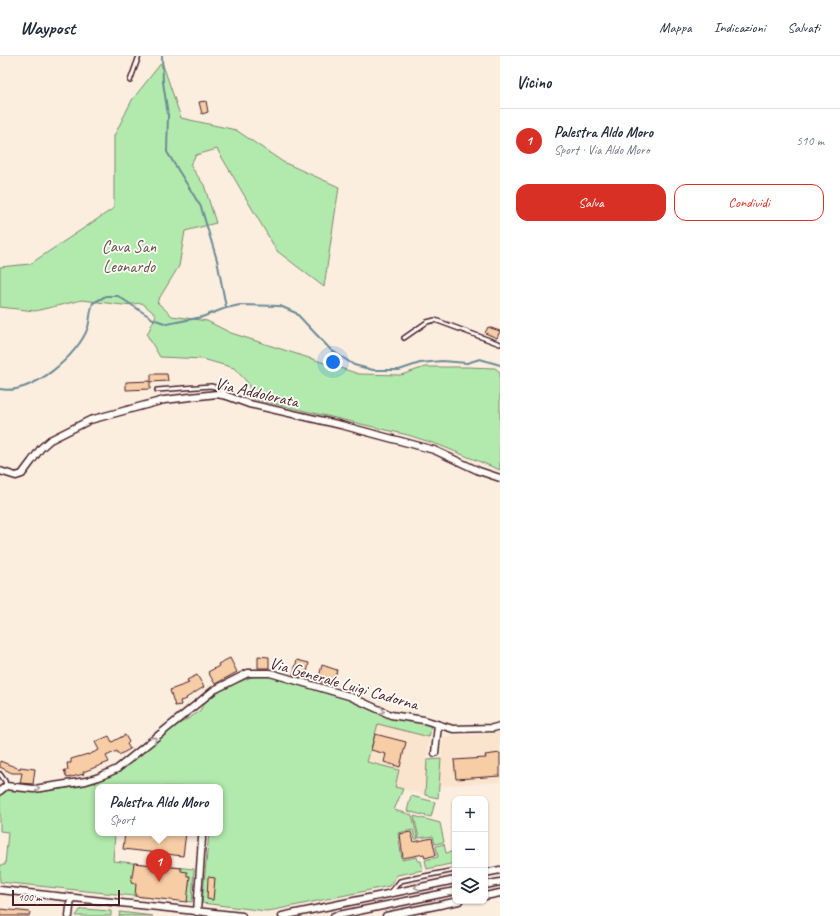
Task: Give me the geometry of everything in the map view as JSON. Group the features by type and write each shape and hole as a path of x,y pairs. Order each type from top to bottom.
{"street":[{"name":"Via Addolorata","path":"0,471 16,476 22,474 41,448 50,440 90,420 164,400 204,394 217,394 228,396 249,404 341,425 434,450 479,471 500,478"},
{"name":"Via Generale Luigi Cadorna","path":"6,786 34,789 99,777 117,769 214,690 248,673 270,673 349,696 391,715 424,720 453,729 493,728 500,726"},
{"path":"435,753 438,725"},
{"path":"0,791 6,786"},
{"path":"197,912 202,838"},
{"path":"488,872 500,870"},
{"path":"282,916 452,881"},
{"path":"488,884 500,882"},
{"path":"0,890 242,916"},
{"path":"334,916 452,892"},
{"path":"488,895 500,893"},
{"path":"69,916 71,898"},
{"path":"386,916 452,903"}],"lane":[{"path":"130,81 140,56"},
{"path":"404,338 427,322 435,320 500,344"},
{"path":"157,390 211,386 218,388 228,396"},
{"path":"0,774 5,781 6,786"},
{"path":"390,893 400,881 452,871"}],"shaded area":[{"path":"378,723 429,737 425,795 363,778"},
{"path":"500,731 500,782 439,786 443,736 493,733"}],"green space":[{"name":"Cava San Leonardo","path":"162,62 181,118 236,130 283,162 339,187 324,287 277,251 217,149 196,155 190,165 204,185 216,223 185,231 179,266 157,302 172,316 207,321 231,333 359,374 401,375 425,367 495,368 500,372 500,470 439,445 408,435 254,399 247,382 234,368 203,359 160,357 147,335 156,315 142,303 123,305 82,300 35,311 0,307 0,267 30,264 114,208 114,136 132,100"},
{"path":"269,675 343,697 390,718 425,723 429,725 431,728 429,737 378,724 367,762 399,770 395,787 403,789 394,810 412,815 418,839 415,839 413,830 398,833 402,860 417,857 418,861 421,861 423,870 397,875 389,886 274,910 266,911 202,903 209,836 223,836 223,784 95,784 95,836 115,836 113,861 194,869 192,902 0,882 0,865 5,865 8,832 0,831 0,794 11,789 39,792 82,786 105,779 140,754 169,730 199,712 205,702 223,688 254,676"},
{"path":"441,759 438,798 425,795 427,760"},
{"path":"411,796 435,802 431,817 407,811"},
{"path":"414,816 440,823 444,842 435,844 433,836 419,838"},
{"path":"444,844 446,853 452,852 452,864 427,869 425,860 438,857 436,846"},
{"path":"80,910 111,911 111,916 76,916"},
{"path":"120,912 153,916 119,916"}],"building":[{"path":"206,101 208,112 202,114 199,102"},
{"path":"488,327 500,331 497,338 485,333"},
{"path":"151,374 167,374 168,381 151,382"},
{"path":"150,381 150,389 126,390 126,382"},
{"path":"258,656 269,657 269,668 258,668"},
{"path":"230,658 237,672 215,684 208,672 219,666 218,664"},
{"path":"297,660 309,663 306,678 293,675"},
{"path":"322,665 337,670 333,685 318,681"},
{"path":"197,675 204,687 186,698 187,699 180,701 181,705 175,706 170,690 189,683 187,680"},
{"path":"375,734 406,742 400,767 384,762 386,754 371,750"},
{"path":"125,735 129,742 127,744 130,749 119,755 117,751 106,756 109,762 83,772 84,774 67,778 64,770 68,770 67,763 71,763 71,759 88,755 99,750 95,742 109,736 112,742"},
{"path":"500,753 500,776 456,779 454,760 486,758 485,755"},
{"path":"0,761 20,769 20,767 35,769 33,784 20,783 22,773 12,773 0,767"},
{"path":"411,832 414,842 432,838 436,855 425,858 424,854 403,858 400,834"},
{"path":"125,836 186,836 183,856 123,849"},
{"path":"134,863 181,868 181,871 187,872 187,876 190,876 187,902 135,896 136,884 131,883"},
{"path":"208,877 215,878 213,900 207,899"},
{"path":"0,909 30,912 29,916 0,916"}],"waterway":[{"path":"162,56 163,82 168,115 167,152 201,207 217,260 226,307"},
{"name":"Cava San Leonardo","path":"0,389 12,389 26,386 39,380 64,361 83,338 88,327 93,303 106,296 118,296 153,319 167,324 202,317 226,308 240,305 280,306 296,313 331,350 354,365 373,370 399,370 420,363 442,361 467,363 480,359 500,365"}],"place":[{"name":"Palestra Aldo Moro","path":"159,882"}]}
